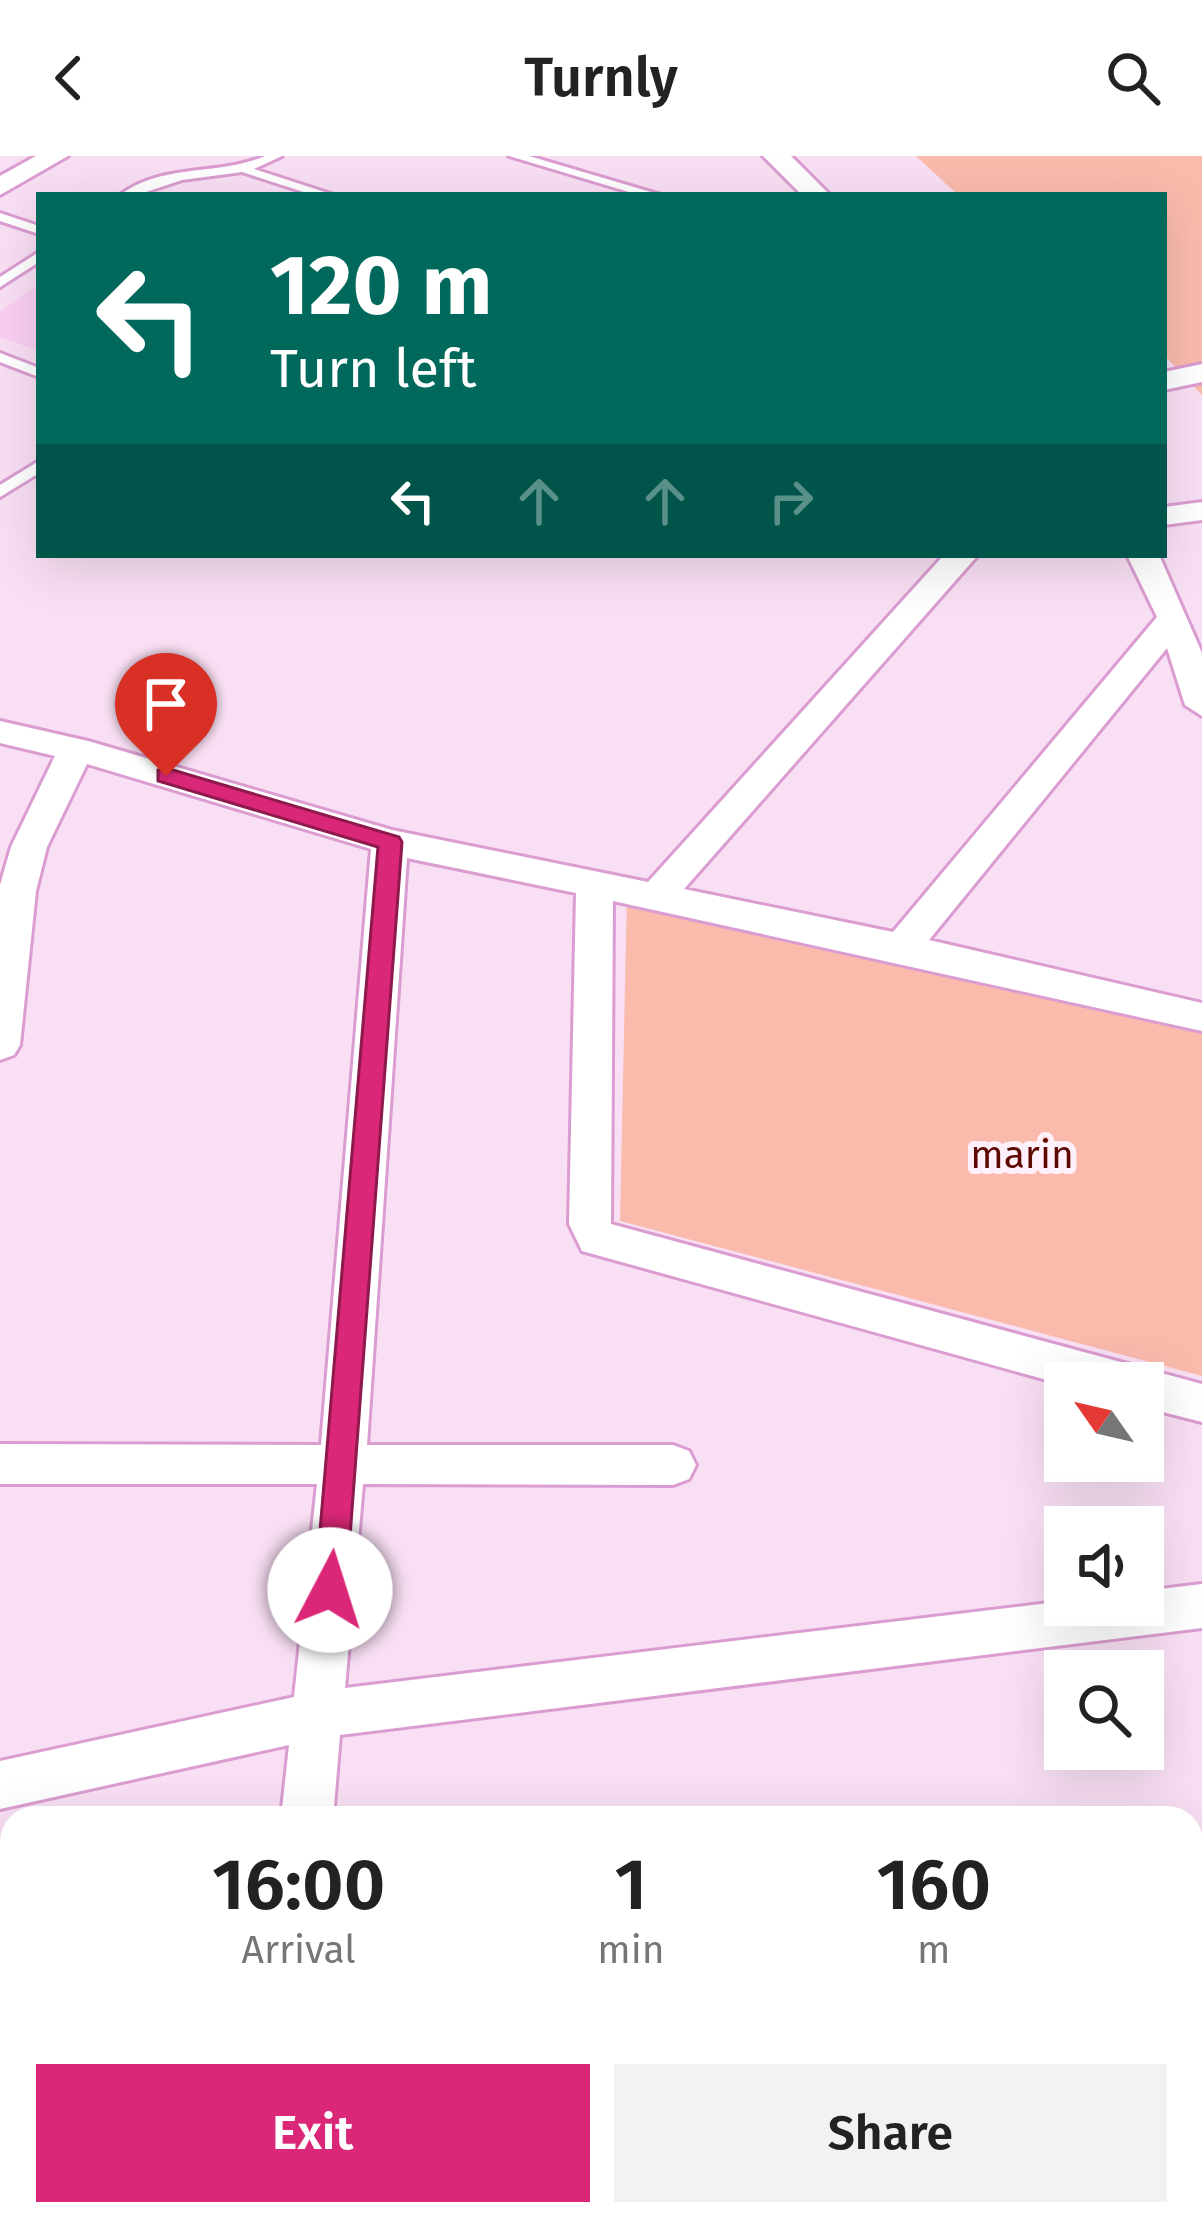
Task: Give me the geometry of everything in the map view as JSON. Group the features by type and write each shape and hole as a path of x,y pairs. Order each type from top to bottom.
{"street":[{"path":"0,187 55,156"},
{"path":"776,156 814,192"},
{"path":"1167,380 1202,373"},
{"path":"1167,516 1202,511"},
{"path":"658,895 959,558"},
{"path":"1144,558 1174,618 1202,705"},
{"path":"902,947 1174,618"},
{"path":"0,732 76,749 390,842 902,947 1202,1017"},
{"path":"0,1045 17,891 29,848 76,749"},
{"path":"308,1806 342,1465 390,842"},
{"path":"595,884 590,1225 597,1239 1049,1362"},
{"path":"1164,1393 1202,1403"},
{"path":"0,1464 673,1465"},
{"path":"0,1785 318,1715 1202,1606"}],"lane":[{"path":"248,171 276,156"},
{"path":"515,156 643,192"},
{"path":"136,192 181,176 248,171 317,192"},
{"path":"0,217 36,229"},
{"path":"0,283 36,258"},
{"path":"0,357 36,372"},
{"path":"0,492 36,468"}],"shaded area":[{"path":"36,286 36,350 0,337 0,311"}],"green space":[{"path":"916,156 1202,156 1202,395 1167,358 1167,192 955,192"},
{"name":"marin","path":"627,891 1202,1022 1202,1376 1164,1366 1164,1362 1149,1362 620,1221"}],"route":[{"path":"166,776 390,842 330,1590"}]}
